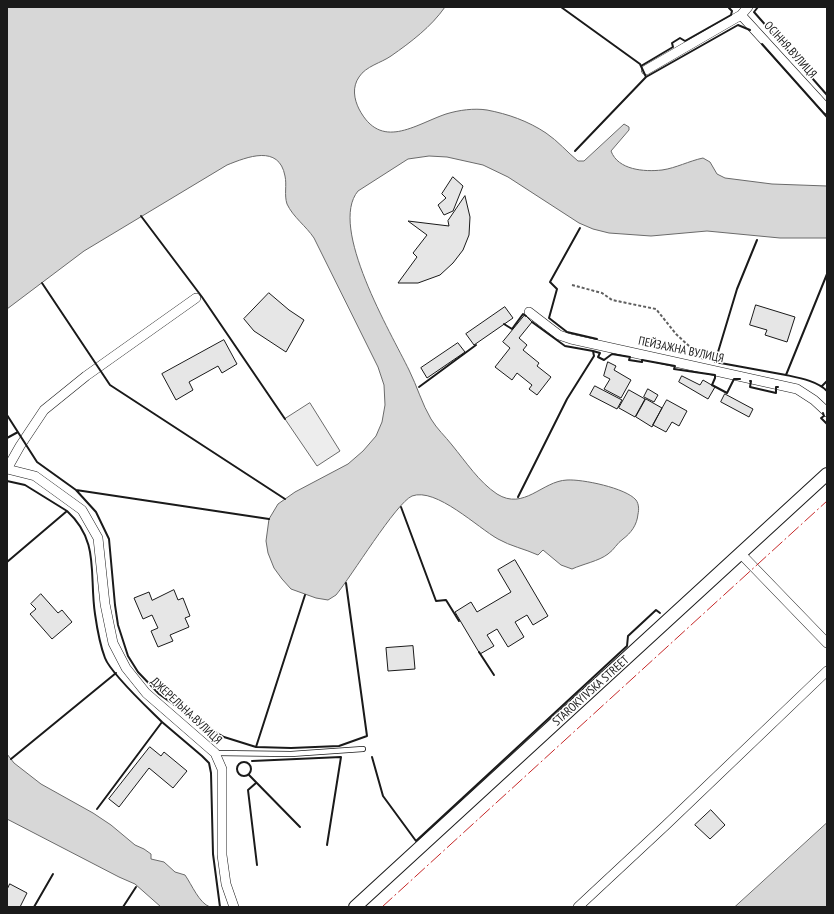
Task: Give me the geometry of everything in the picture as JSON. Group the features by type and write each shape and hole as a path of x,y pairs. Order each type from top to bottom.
{"street":[{"path":"646,70 741,15 748,7"},
{"name":"ОСІННЯ ВУЛИЦЯ","path":"741,15 827,109"},
{"path":"7,469 20,446 44,410 86,376 196,298"},
{"name":"ПЕЙЗАЖНА ВУЛИЦЯ","path":"529,312 559,335 571,339 797,389 814,400 827,412"},
{"name":"ДЖЕРЕЛЬНА ВУЛИЦЯ","path":"7,469 35,476 82,510 98,538 105,604 113,643 126,668 146,693 214,753 222,769 222,855 226,884 234,907"},
{"name":"STAROKYIVSKA STREET","path":"355,907 827,474"},
{"path":"741,554 827,643"},
{"path":"578,907 827,671"}],"lane":[{"path":"214,753 291,754 363,749"}],"path":[{"path":"572,285 602,293 612,300 656,309 676,334 704,361 706,368"}],"shaded area":[{"path":"7,7 445,7 420,34 391,56 370,67 359,77 355,85 354,93 357,105 368,122 377,129 388,132 399,131 461,110 482,109 510,116 532,125 550,136 578,161 584,161 624,124 629,127 629,130 611,151 614,157 625,166 647,171 662,170 703,158 710,162 717,174 725,178 772,184 827,186 827,238 780,238 707,231 651,236 609,233 593,229 579,223 508,177 483,165 447,157 429,156 408,159 358,191 351,208 351,229 356,254 377,307 412,376 431,419 479,478 497,494 507,498 516,499 533,494 549,485 567,480 603,485 614,488 631,496 636,500 639,511 636,522 629,534 610,552 600,559 572,569 561,565 543,550 538,555 503,541 490,534 456,510 433,497 422,495 412,496 395,512 336,595 328,600 316,598 291,589 274,568 268,553 266,541 269,519 278,504 295,492 348,464 363,451 376,436 382,422 385,405 384,385 378,367 314,238 287,204 286,179 282,166 269,156 253,157 227,165 84,251 7,309"},
{"path":"310,403 340,451 317,466 285,419"},
{"path":"7,754 14,763 41,784 93,813 111,825 135,845 151,854 151,859 164,862 175,872 185,875 202,902 210,907 161,907 135,884 7,819"},
{"path":"827,823 827,907 735,907"}],"building":[{"path":"453,177 463,186 453,211 444,215 438,205 446,198 442,194"},
{"path":"465,196 470,217 469,235 463,250 453,263 440,275 418,283 398,283 417,257 413,253 427,235 408,221 449,226 448,221"},
{"path":"269,293 289,310 304,320 286,352 254,331 244,319"},
{"path":"756,305 795,317 787,342 765,335 767,330 750,325"},
{"path":"505,307 513,318 474,345 466,334"},
{"path":"525,315 532,322 519,338 527,345 523,350 539,363 537,366 551,377 537,395 529,389 532,385 517,373 512,380 495,367 510,348 503,342"},
{"path":"224,340 237,364 222,373 218,366 189,382 193,390 176,400 162,374"},
{"path":"458,343 465,352 427,378 421,368"},
{"path":"608,362 616,366 614,370 631,380 621,398 604,389 610,379 604,376"},
{"path":"682,376 700,385 703,380 715,387 708,399 679,382"},
{"path":"595,386 622,400 617,409 590,395"},
{"path":"648,389 658,395 654,402 644,397"},
{"path":"629,390 645,399 635,417 619,408"},
{"path":"725,394 753,409 749,417 721,402"},
{"path":"646,399 662,408 652,427 636,417"},
{"path":"667,400 687,411 679,426 672,422 666,432 653,425"},
{"path":"515,560 548,616 533,625 527,615 515,622 524,637 508,647 497,629 487,635 494,646 480,654 455,612 471,602 477,612 511,592 498,570"},
{"path":"174,590 178,600 183,598 190,616 185,618 189,627 170,635 173,641 158,647 151,631 158,628 152,615 143,619 134,598 149,592 152,600"},
{"path":"41,594 58,613 62,610 72,622 52,639 30,614 36,609 31,604"},
{"path":"413,646 415,669 388,671 386,648"},
{"path":"150,747 161,756 164,752 187,771 173,788 149,768 119,807 109,799"},
{"path":"711,810 725,825 710,839 695,825"},
{"path":"10,884 27,893 20,907 7,907 7,890"}],"wall":[{"path":"561,7 640,64 646,77 575,151"},
{"path":"641,66 673,47 672,43 680,38 685,41 731,15 732,11 729,8 731,7"},
{"path":"758,7 754,12 827,95"},
{"path":"646,77 738,25 750,30"},
{"path":"762,44 827,117"},
{"path":"141,216 202,297 285,419"},
{"path":"580,228 550,282 557,289 549,318 567,332 597,339"},
{"path":"757,240 737,289 715,362 786,375"},
{"path":"827,274 786,375 813,382 827,391"},
{"path":"42,283 110,385 285,499"},
{"path":"504,324 512,329 523,314 526,316"},
{"path":"518,497 567,399 594,356 593,351 565,346 532,322"},
{"path":"419,387 476,345"},
{"path":"593,351 600,353 598,357 604,360 612,354 630,357 629,360 642,362 642,360 675,366 674,369 715,375 712,385 727,393 734,379 740,379"},
{"path":"750,381 750,387 776,393 776,387 778,387"},
{"path":"822,386 827,381"},
{"path":"823,413 824,416 821,418 827,424"},
{"path":"7,415 37,462 76,490 96,512 109,539 118,625 128,656 138,672 159,694 195,720 224,737 256,747 291,748 339,746 367,736 346,583"},
{"path":"7,438 18,432"},
{"path":"7,481 25,485 67,511"},
{"path":"76,490 269,519"},
{"path":"401,507 436,601 446,600 459,621"},
{"path":"7,562 67,511 77,522 89,546 95,614 100,642 105,658 122,682 162,722"},
{"path":"256,747 305,595"},
{"path":"372,757 383,796 416,841 627,646 628,636 656,610 660,613"},
{"path":"479,652 494,675"},
{"path":"11,759 116,673"},
{"path":"97,809 162,722 209,763 211,773 213,854 220,907"},
{"path":"252,761 341,757 327,845"},
{"path":"241,762 247,762 251,766 251,769 251,772 247,776 241,776 237,772 237,766 241,762"},
{"path":"249,775 300,827"},
{"path":"256,783 248,790 257,865"},
{"path":"34,907 53,874"},
{"path":"123,907 136,887"}],"power":[{"path":"382,907 827,501"}]}
